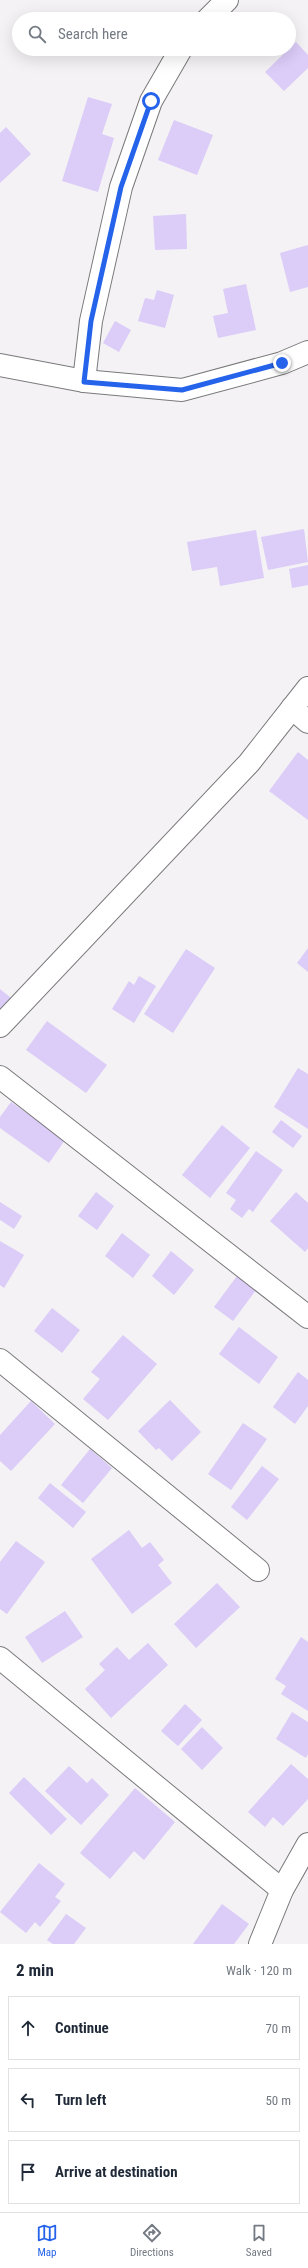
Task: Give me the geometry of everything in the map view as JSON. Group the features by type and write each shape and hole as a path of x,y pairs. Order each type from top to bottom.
{"street":[{"path":"215,12 226,0"},
{"path":"84,382 91,321 121,187 151,101 177,56"},
{"path":"0,365 84,382 182,390 282,363 308,352"},
{"path":"0,1026 249,763 300,715 308,688"},
{"path":"0,1077 308,1317"},
{"path":"0,1360 258,1570"},
{"path":"0,1658 282,1890"},
{"path":"260,1944 282,1890 308,1844"}],"building":[{"path":"296,42 308,55 308,68 284,91 265,72 282,56 296,56"},
{"path":"88,97 112,104 102,134 114,138 98,192 62,181"},
{"path":"174,120 213,135 197,175 158,160"},
{"path":"6,127 31,154 0,183 0,133"},
{"path":"186,214 187,249 155,250 153,216"},
{"path":"308,245 308,287 290,292 280,253"},
{"path":"246,284 256,330 218,338 213,316 228,313 223,289"},
{"path":"157,290 174,295 165,328 138,321 145,298 154,300"},
{"path":"115,321 131,330 119,352 103,343"},
{"path":"304,529 308,562 268,570 261,537"},
{"path":"256,530 264,578 220,586 217,567 192,571 187,542"},
{"path":"308,565 308,585 292,588 289,569"},
{"path":"298,752 308,760 308,820 269,791"},
{"path":"308,948 308,972 297,963"},
{"path":"186,949 215,968 173,1033 144,1014"},
{"path":"139,976 156,986 134,1023 112,1009 129,981 134,985"},
{"path":"0,989 11,998 0,1011"},
{"path":"47,1021 107,1065 86,1093 26,1050"},
{"path":"298,1068 308,1074 308,1129 274,1107"},
{"path":"11,1102 65,1140 49,1163 0,1128 0,1117"},
{"path":"281,1120 302,1136 293,1148 272,1132"},
{"path":"222,1125 250,1148 210,1198 182,1175"},
{"path":"256,1151 283,1170 253,1212 249,1209 242,1218 230,1209 236,1200 226,1193"},
{"path":"96,1192 114,1206 97,1230 78,1216"},
{"path":"296,1192 308,1203 308,1248 305,1252 270,1221"},
{"path":"0,1202 22,1216 14,1229 0,1220"},
{"path":"122,1233 150,1255 133,1278 105,1256"},
{"path":"0,1241 24,1255 4,1288 0,1285"},
{"path":"171,1251 194,1270 174,1295 152,1276"},
{"path":"237,1276 256,1290 233,1321 214,1307"},
{"path":"52,1308 80,1330 62,1353 34,1331"},
{"path":"239,1327 278,1357 259,1384 219,1354"},
{"path":"123,1335 157,1364 108,1420 83,1399 100,1379 91,1372"},
{"path":"298,1372 308,1380 308,1406 295,1424 273,1407"},
{"path":"170,1400 201,1432 172,1461 159,1448 156,1450 138,1431"},
{"path":"31,1401 55,1424 11,1471 0,1461 0,1435"},
{"path":"243,1423 267,1439 231,1490 208,1474"},
{"path":"90,1449 112,1468 83,1503 61,1485"},
{"path":"262,1466 279,1479 247,1520 231,1507"},
{"path":"50,1483 86,1512 73,1528 38,1498"},
{"path":"129,1530 142,1548 150,1542 164,1560 158,1565 172,1583 132,1614 91,1559"},
{"path":"16,1541 45,1562 7,1614 0,1609 0,1562"},
{"path":"217,1583 240,1607 196,1648 174,1624"},
{"path":"65,1611 83,1637 42,1663 25,1637"},
{"path":"301,1637 308,1642 308,1711 281,1694 286,1686 275,1679"},
{"path":"148,1643 168,1665 111,1718 85,1689 105,1670 99,1664 117,1647 129,1660"},
{"path":"185,1704 202,1720 178,1746 161,1731"},
{"path":"292,1712 308,1722 308,1754 306,1758 276,1739"},
{"path":"202,1727 223,1748 202,1770 181,1749"},
{"path":"291,1764 308,1779 308,1799 283,1826 273,1817 265,1827 248,1812"},
{"path":"69,1766 87,1783 92,1778 109,1795 81,1825 45,1791"},
{"path":"24,1777 67,1819 51,1835 9,1793"},
{"path":"135,1788 175,1822 144,1860 134,1851 110,1879 80,1853"},
{"path":"39,1863 65,1884 55,1897 61,1901 40,1927 35,1922 26,1933 0,1912"},
{"path":"222,1904 249,1924 234,1944 193,1944"},
{"path":"66,1914 86,1928 74,1944 53,1944 47,1940"}],"route":[{"path":"151,101 121,187 91,321 84,382 182,390 282,363"}]}
